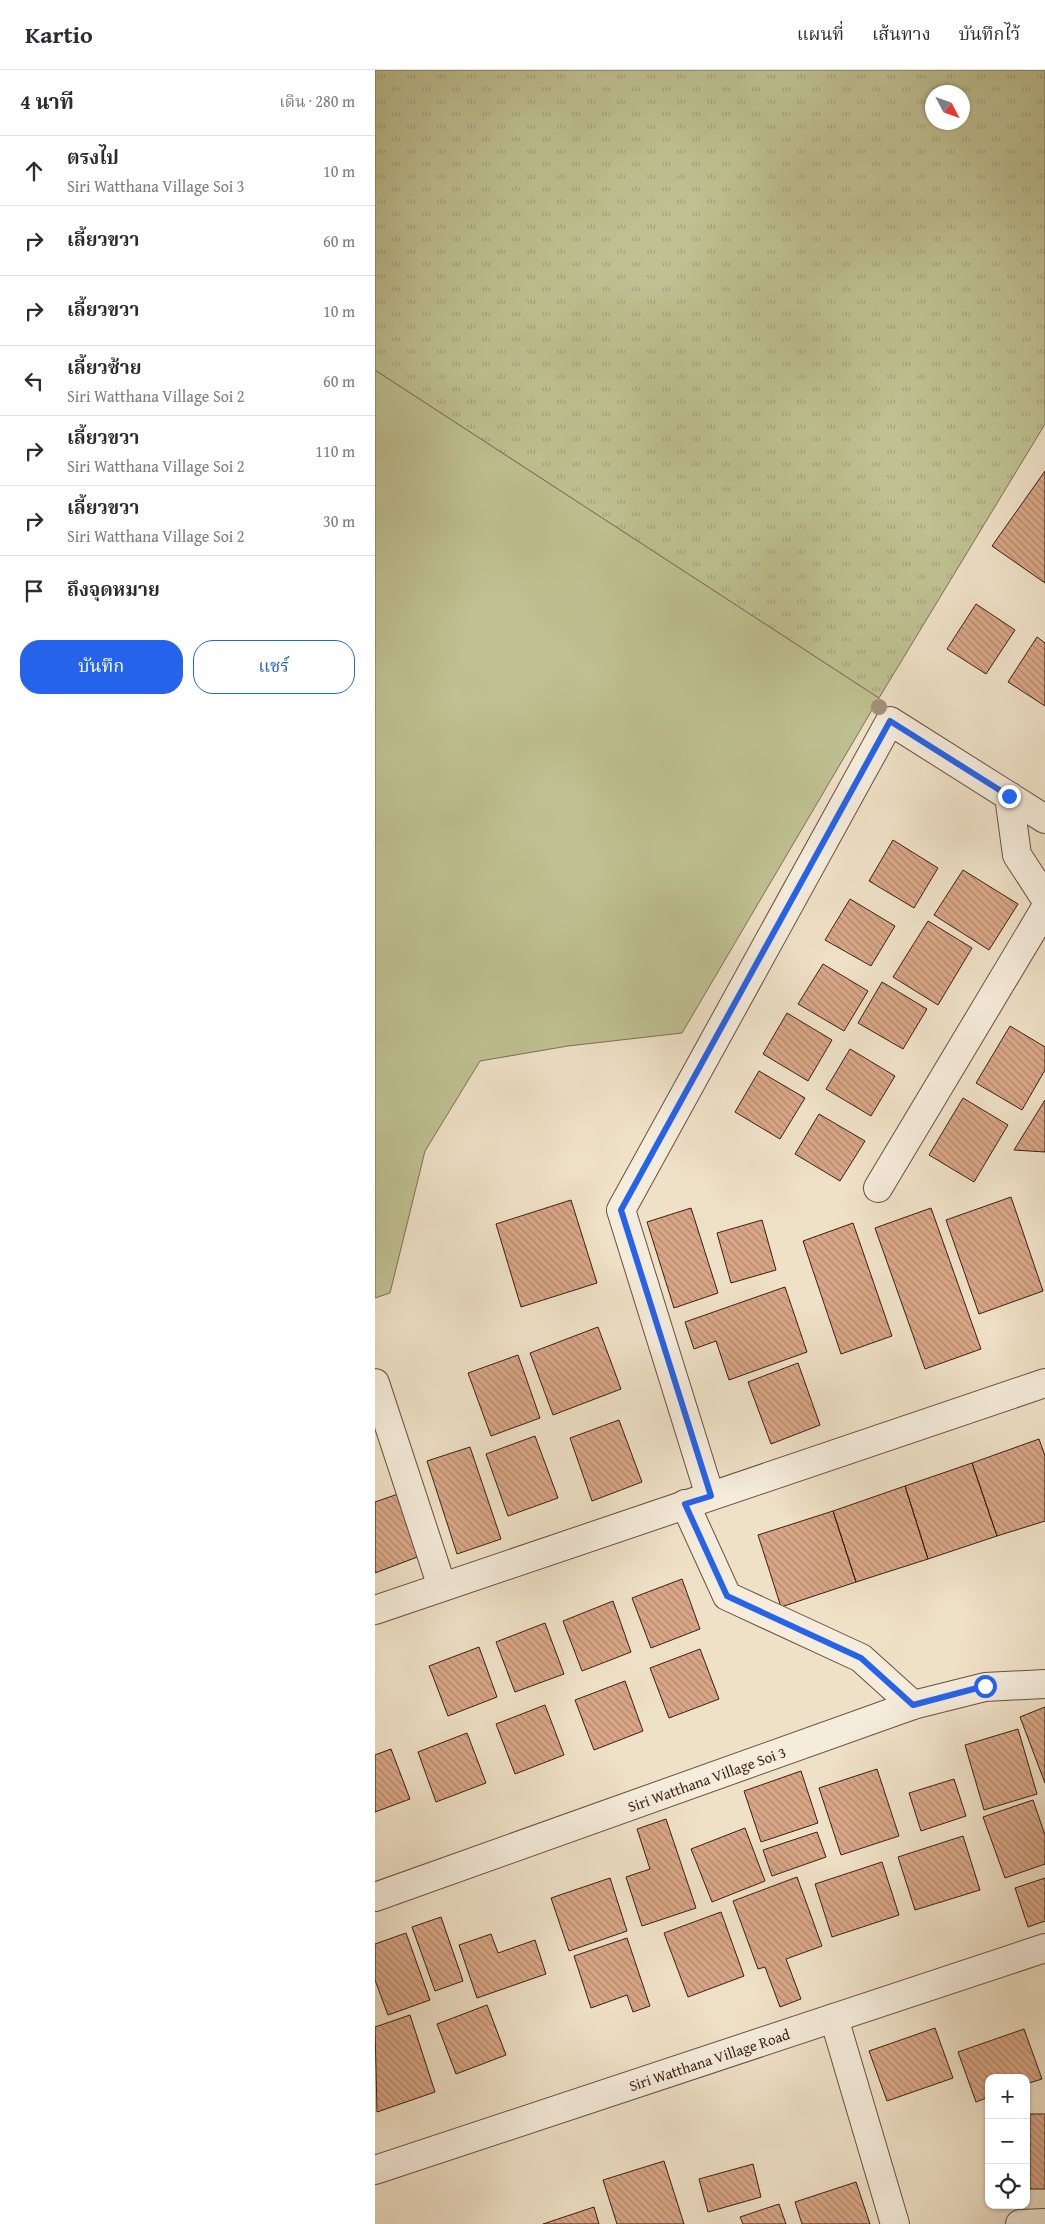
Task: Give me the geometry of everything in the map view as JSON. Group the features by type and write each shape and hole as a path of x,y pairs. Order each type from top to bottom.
{"street":[{"path":"913,1705 861,1658 727,1596 698,1500 621,1210 890,721 1045,819"},
{"path":"1009,796 1017,855 1045,898"},
{"path":"878,1188 1045,909"},
{"path":"375,1383 442,1587"},
{"path":"375,1610 1045,1383"},
{"name":"Siri Watthana Village Soi 3","path":"375,1897 913,1705 985,1686 1045,1684"},
{"name":"Siri Watthana Village Road","path":"375,2170 1045,1948"},
{"path":"834,2018 895,2224"},
{"path":"1020,2224 1045,2223"}],"green space":[{"path":"375,70 1045,70 1045,424 879,698 375,370"},
{"path":"375,370 879,698 682,1033 568,1046 480,1061 425,1151 390,1293 375,1298"}],"building":[{"path":"1045,471 1045,583 992,546"},
{"path":"976,604 1015,630 986,674 947,649"},
{"path":"1037,637 1045,643 1045,706 1008,682"},
{"path":"893,840 938,868 914,908 869,881"},
{"path":"963,870 1018,904 989,950 934,915"},
{"path":"850,899 895,926 871,966 825,940"},
{"path":"928,921 972,948 938,1005 893,977"},
{"path":"823,964 868,991 844,1031 798,1004"},
{"path":"882,982 927,1009 903,1049 858,1023"},
{"path":"787,1013 832,1040 808,1081 763,1054"},
{"path":"1010,1026 1045,1047 1045,1070 1022,1110 976,1083"},
{"path":"850,1049 895,1076 871,1116 826,1089"},
{"path":"759,1071 805,1098 780,1139 735,1112"},
{"path":"963,1098 1008,1125 974,1182 929,1155"},
{"path":"1045,1100 1045,1152 1014,1150"},
{"path":"819,1114 865,1141 840,1181 795,1154"},
{"path":"1011,1197 1043,1291 979,1314 946,1220"},
{"path":"571,1200 597,1283 521,1307 496,1224"},
{"path":"691,1208 718,1293 674,1308 647,1222"},
{"path":"931,1208 981,1349 925,1369 875,1228"},
{"path":"762,1220 776,1270 731,1283 717,1233"},
{"path":"853,1223 892,1336 841,1354 803,1241"},
{"path":"785,1287 807,1352 729,1380 716,1341 694,1349 685,1322"},
{"path":"598,1327 621,1389 553,1415 530,1353"},
{"path":"518,1355 540,1418 491,1436 468,1373"},
{"path":"798,1363 820,1425 771,1444 748,1382"},
{"path":"619,1420 642,1482 592,1501 570,1438"},
{"path":"535,1436 558,1498 508,1516 486,1454"},
{"path":"1039,1439 1045,1456 1045,1521 997,1536 972,1463"},
{"path":"470,1447 501,1539 457,1554 427,1461"},
{"path":"972,1463 997,1536 928,1559 905,1486"},
{"path":"905,1486 928,1559 856,1582 833,1511"},
{"path":"398,1494 420,1556 375,1573 375,1502"},
{"path":"833,1511 856,1582 781,1607 758,1535"},
{"path":"682,1579 700,1629 651,1648 632,1598"},
{"path":"613,1601 631,1652 582,1671 563,1621"},
{"path":"545,1623 564,1674 515,1692 496,1642"},
{"path":"479,1647 497,1697 448,1716 429,1666"},
{"path":"700,1649 719,1699 669,1718 650,1668"},
{"path":"625,1681 643,1731 594,1750 575,1700"},
{"path":"545,1705 564,1755 515,1774 496,1724"},
{"path":"1045,1707 1045,1783 1020,1717"},
{"path":"1018,1729 1037,1794 984,1810 965,1745"},
{"path":"467,1733 486,1783 436,1802 418,1752"},
{"path":"391,1749 410,1799 375,1812 375,1755"},
{"path":"877,1769 899,1836 841,1855 819,1788"},
{"path":"801,1771 818,1823 761,1842 744,1791"},
{"path":"954,1779 966,1816 921,1831 909,1793"},
{"path":"1033,1800 1045,1835 1045,1864 1005,1878 983,1817"},
{"path":"666,1819 696,1908 642,1926 626,1877 650,1869 637,1829"},
{"path":"745,1828 765,1881 712,1902 691,1849"},
{"path":"817,1832 826,1857 772,1876 763,1850"},
{"path":"963,1836 980,1890 915,1910 898,1857"},
{"path":"882,1862 899,1915 832,1937 815,1884"},
{"path":"797,1877 822,1946 786,1959 801,1999 780,2007 765,1967 758,1969 733,1901"},
{"path":"610,1878 627,1931 569,1951 551,1898"},
{"path":"1045,1878 1045,1921 1028,1927 1015,1888"},
{"path":"721,1912 744,1976 688,1997 664,1933"},
{"path":"441,1917 463,1981 435,1991 412,1927"},
{"path":"406,1933 430,2000 388,2015 375,1980 375,1944"},
{"path":"491,1934 498,1953 535,1940 546,1974 477,1998 459,1945"},
{"path":"627,1938 650,2006 633,2012 627,1995 591,2008 574,1956"},
{"path":"487,2005 506,2055 456,2074 437,2024"},
{"path":"410,2015 435,2092 377,2112 375,2027"},
{"path":"935,2028 953,2078 887,2101 869,2051"},
{"path":"1024,2029 1042,2079 1030,2083 1030,2074 985,2074 985,2099 976,2102 958,2052"},
{"path":"1030,2114 1045,2114 1045,2189 1030,2189"},
{"path":"664,2161 684,2224 617,2224 603,2180"},
{"path":"753,2164 761,2197 708,2212 699,2179"},
{"path":"856,2182 870,2224 802,2224 795,2202"},
{"path":"779,2204 786,2224 743,2224 740,2217"},
{"path":"594,2207 599,2224 543,2224"}],"route":[{"path":"985,1686 913,1705 861,1658 727,1596 685,1504 711,1496 621,1210 890,721 1009,796"}]}
